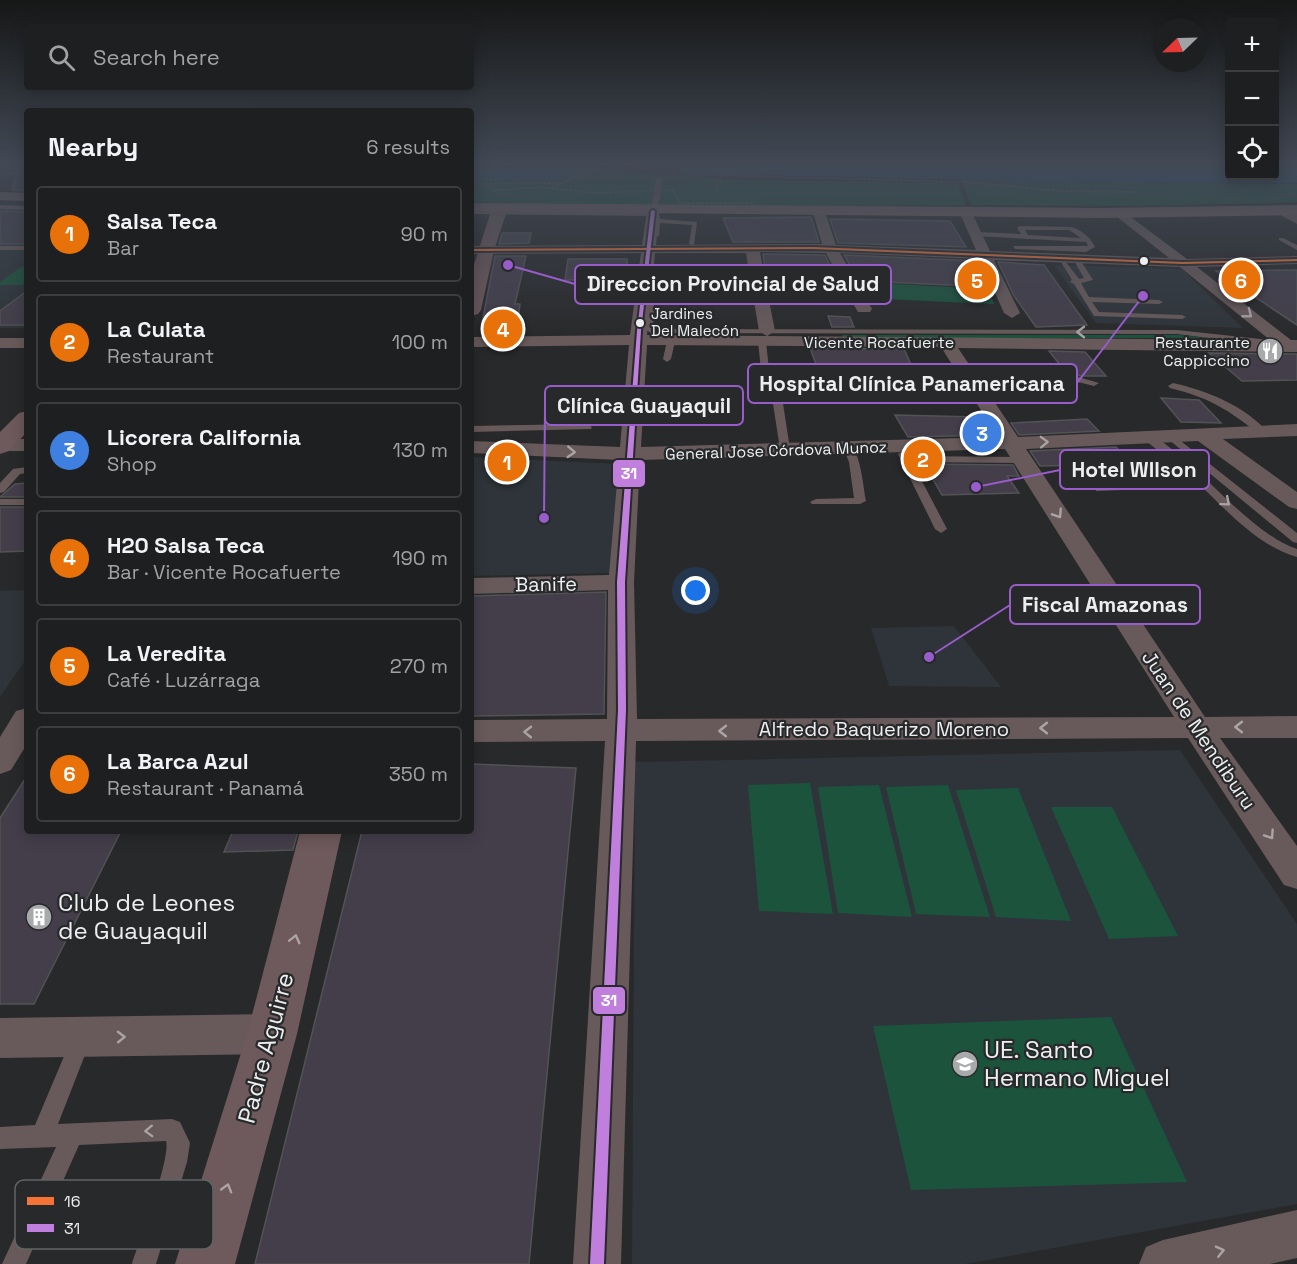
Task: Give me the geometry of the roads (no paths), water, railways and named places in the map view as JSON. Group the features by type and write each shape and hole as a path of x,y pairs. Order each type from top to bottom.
{"main road":[{"path":"474,284 478,250 493,222"},
{"path":"0,446 24,421"},
{"name":"Padre Aguirre","path":"213,1237 272,1034 320,834"},
{"name":"Padre Aguirre","path":"205,1264 209,1249"}],"street":[{"path":"597,1264 621,731 621,582 628,454 638,336 654,222"},
{"path":"760,290 861,302 831,248 822,222"},
{"path":"971,222 1011,314"},
{"path":"1131,222 1294,347"},
{"path":"753,248 765,336"},
{"path":"478,250 831,248 1183,263 1297,260"},
{"name":"Vicente Rocafuerte","path":"474,331 638,336 671,341 765,336 946,342 1294,347"},
{"path":"0,333 24,333"},
{"name":"Vicente Rocafuerte","path":"474,342 638,336"},
{"name":"Juan de Mendiburu","path":"946,342 1196,727 1297,874"},
{"path":"0,343 24,343"},
{"name":"General Jose Córdova Munoz","path":"474,447 628,454 848,447 901,453 1018,452 1149,438 1297,430"},
{"path":"1205,436 1297,502"},
{"path":"0,446 24,445"},
{"name":"Banife","path":"474,586 621,582"},
{"path":"0,762 19,725"},
{"name":"Alfredo Baquerizo Moreno","path":"474,731 1297,727"},
{"path":"0,1038 272,1034"},
{"path":"1162,1264 1297,1233"}],"lane":[{"path":"692,244 695,222"},
{"path":"977,234 1088,240 1092,247 1086,250 1015,247"},
{"path":"1281,239 1297,248"},
{"path":"0,248 24,248"},
{"path":"651,248 648,329 765,336 1177,332 1294,347"},
{"path":"1060,258 1068,267 1074,282 1098,314 1182,316"},
{"path":"1074,282 1089,280 1077,259"},
{"path":"1087,299 1159,302"},
{"path":"765,336 765,370"},
{"path":"667,359 671,341"},
{"path":"965,371 1054,373 1094,383"},
{"path":"1173,386 1214,396 1230,405 1263,432"},
{"path":"777,397 785,449"},
{"path":"474,429 587,427"},
{"path":"1172,437 1297,539"},
{"path":"1149,438 1279,546 1290,553 1297,553"},
{"path":"816,502 860,501 854,462 848,447"},
{"path":"901,453 941,529"},
{"path":"0,472 22,471"},
{"path":"0,490 22,471"},
{"path":"1100,489 1204,484"},
{"path":"0,502 24,502"},
{"path":"42,1136 82,1037"},
{"path":"0,1138 172,1130 179,1143 170,1180"},
{"path":"52,1180 73,1134"},
{"path":"14,1264 21,1249"},
{"path":"144,1264 149,1249"}],"place":[{"name":"Direccion Provincial de Salud","path":"508,265"},
{"name":"La Veredita","path":"977,280"},
{"name":"La Barca Azul","path":"1241,280"},
{"name":"Hospital Clínica Panamericana","path":"1143,296"},
{"name":"Jardines Del Malecón","path":"640,323"},
{"name":"H20 Salsa Teca","path":"503,329"},
{"name":"Restaurante Cappiccino","path":"1270,351"},
{"name":"Licorera California","path":"982,433"},
{"name":"La Culata","path":"923,459"},
{"name":"Salsa Teca","path":"507,462"},
{"name":"Hotel WIlson","path":"976,487"},
{"name":"Clínica Guayaquil","path":"544,518"},
{"name":"Fiscal Amazonas","path":"929,657"},
{"name":"Club de Leones de Guayaquil","path":"39,917"},
{"name":"UE. Santo Hermano Miguel","path":"965,1064"}]}
